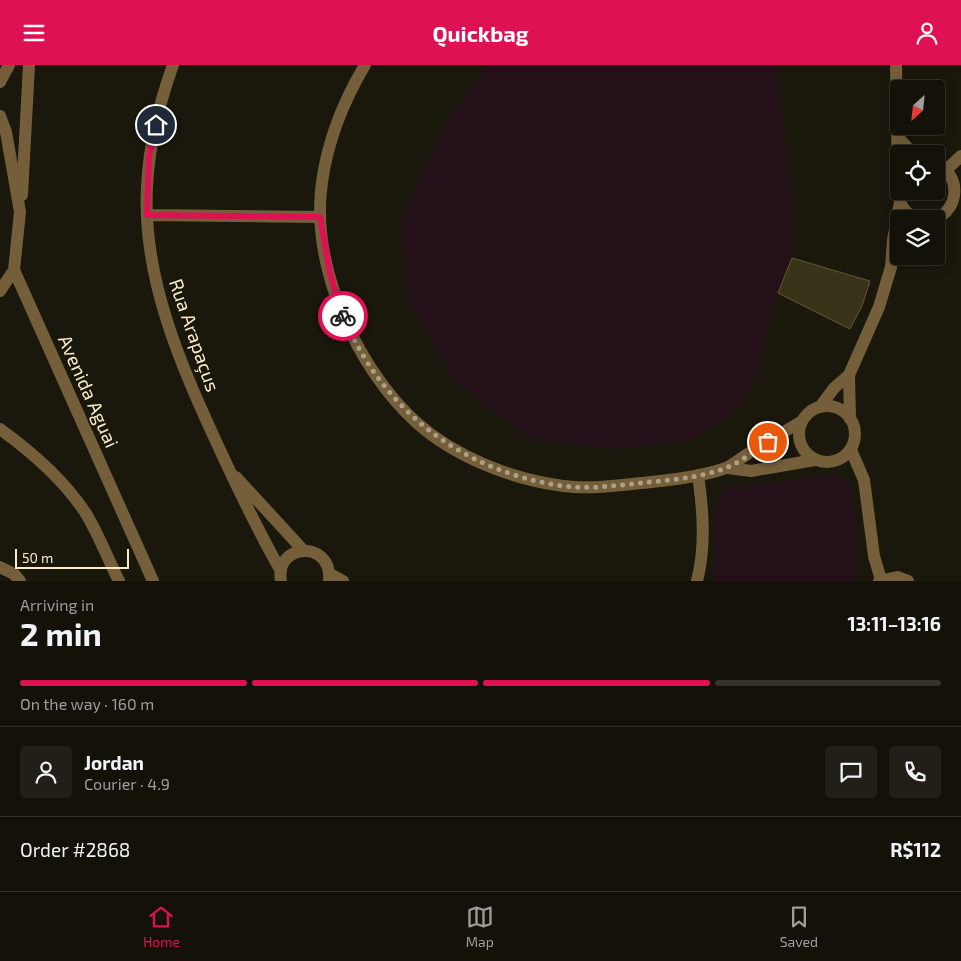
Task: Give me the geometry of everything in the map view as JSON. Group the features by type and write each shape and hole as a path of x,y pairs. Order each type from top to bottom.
{"street":[{"path":"0,82 9,65"},
{"path":"0,291 14,269 20,212 29,65"},
{"name":"Rua Arapaçus","path":"173,65 159,109 149,156 147,215 154,270 165,316 194,395 254,525 281,576"},
{"path":"365,65 338,115 332,132 321,184 320,217 323,245 337,300 360,350 375,373 397,401 418,423 442,441 488,465 536,481 558,485 603,487 663,481 698,475 728,468 802,421 812,411 820,407 834,388 849,375 880,307 891,267 893,239 900,202"},
{"path":"896,65 897,145"},
{"path":"0,117 6,132 20,212"},
{"path":"897,136 905,145"},
{"path":"945,165 961,156"},
{"path":"945,172 955,184 958,202 945,213"},
{"path":"900,202 905,210"},
{"path":"147,215 320,217"},
{"name":"Avenida Aguai","path":"14,269 153,581"},
{"path":"849,375 850,419 855,434 851,450 864,480 874,556 880,580 897,577 908,581"},
{"path":"820,407 838,408 850,419"},
{"path":"802,421 799,441 808,455 815,460 823,463 838,460 851,450"},
{"path":"0,429 48,469 65,486 85,513 119,581"},
{"path":"728,468 751,471 815,460"},
{"path":"230,472 268,509 304,551"},
{"path":"697,581 703,546 702,503 698,475"},
{"path":"281,576 288,557 304,551 312,551 324,560 329,578 343,581"},
{"path":"0,567 14,574 20,581"}],"shaded area":[{"path":"489,65 776,65 791,192 792,258 773,304 760,366 739,409 694,439 620,449 533,440 455,381 409,299 401,221 449,117"},
{"path":"833,475 846,481 852,490 857,548 854,581 715,581 715,502 726,489"}],"building":[{"path":"792,258 870,281 862,306 850,329 778,293"}],"way so far":[{"path":"343,316 360,350 375,373 397,401 418,423 442,441 463,453 488,465 536,481 558,485 603,487 663,481 728,468 768,442"}],"route":[{"path":"156,125 149,156 146,188 147,215 320,217 323,245 343,316"}]}
